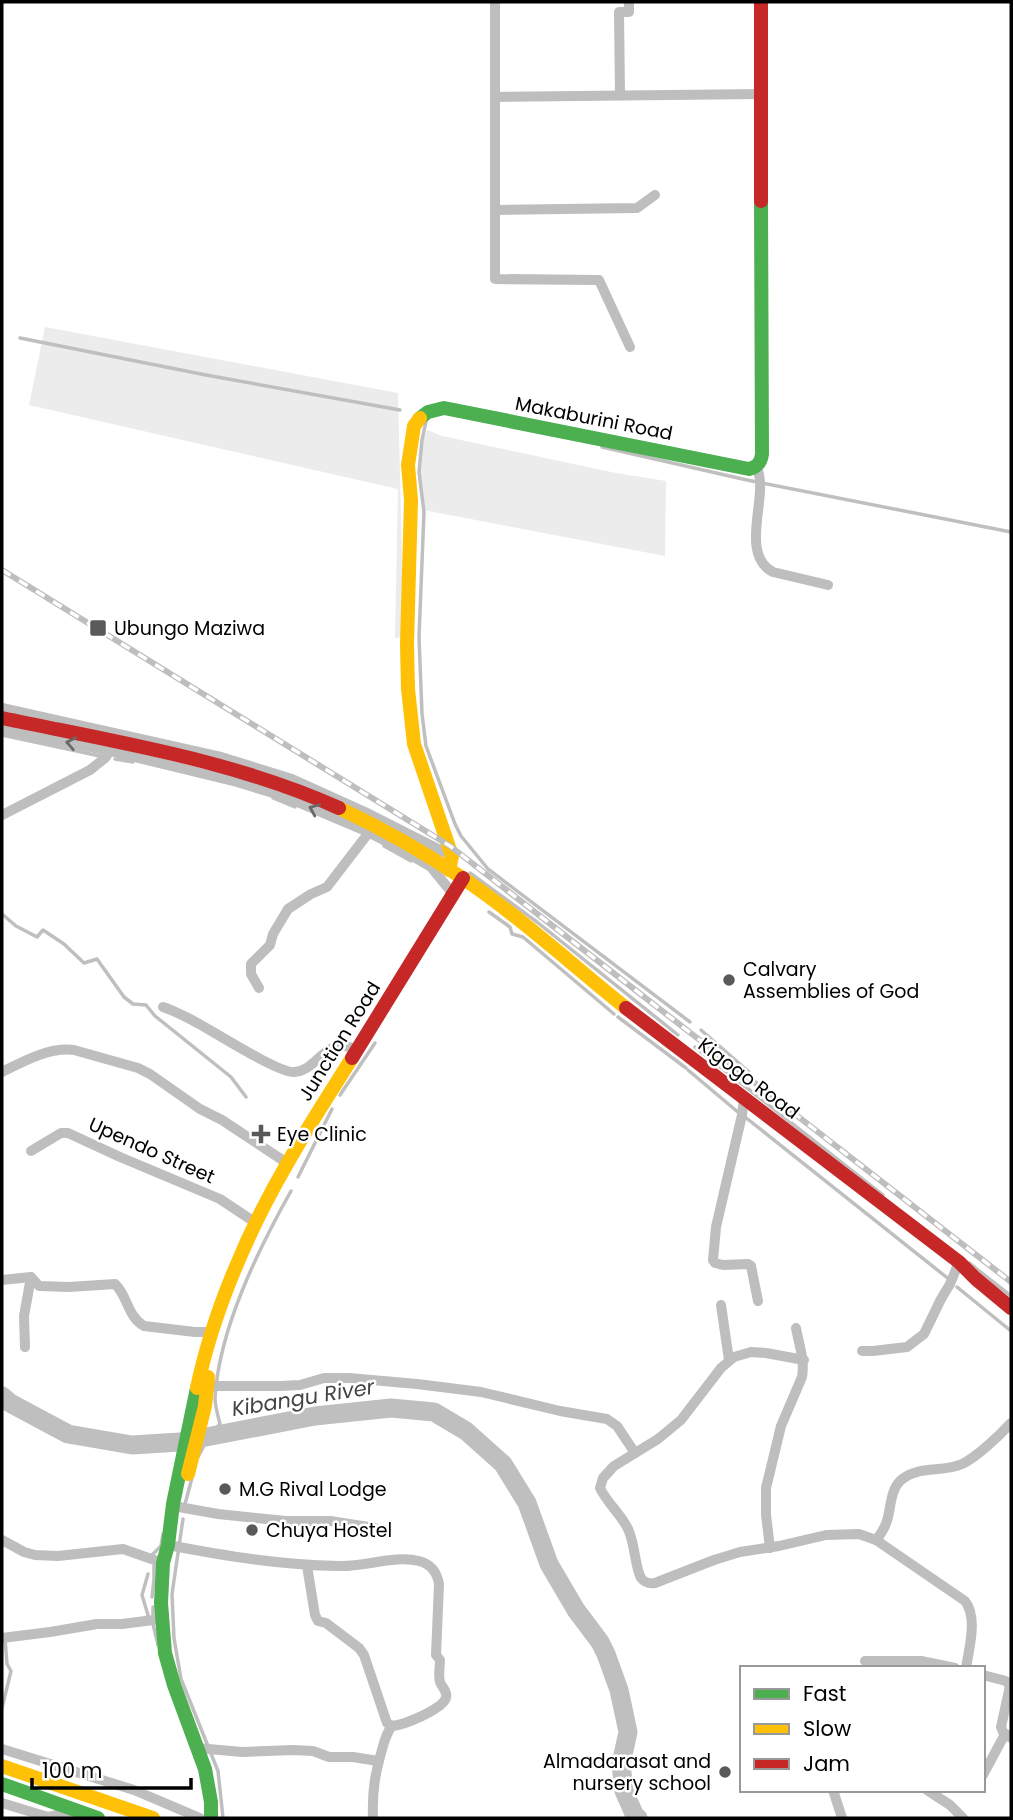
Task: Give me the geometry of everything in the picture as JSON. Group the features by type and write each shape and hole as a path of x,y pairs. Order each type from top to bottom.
{"main road":[{"path":"757,466 762,458 761,2"},
{"name":"Makaburini Road","path":"451,863 414,744 408,689 411,500 408,465 414,426 420,418 428,412 444,408 749,469 757,466"},
{"name":"Kigogo Road","path":"2,718 110,746 199,760 283,786 307,794 371,829 451,863 463,878 545,940 624,1006 959,1262 1011,1308"},
{"name":"Junction Road","path":"199,1406 200,1378 223,1298 256,1223 287,1163 463,878"},
{"name":"Junction Road","path":"199,1406 207,1386 211,1338"},
{"path":"170,1522 179,1507 199,1406"},
{"path":"188,1457 170,1522 163,1563 161,1619 164,1653 205,1769 211,1818"},
{"path":"2,1766 153,1818"},
{"path":"2,1784 98,1818"}],"street":[{"path":"495,2 495,279 599,280 630,347"},
{"path":"620,95 619,12 629,12 628,2"},
{"path":"495,97 762,94"},
{"path":"495,210 637,208 655,195"},
{"path":"757,466 761,483 756,542 760,560 768,570 828,585"},
{"path":"2,708 221,757 292,779 365,812 451,863"},
{"path":"2,729 110,746 105,758 90,770 2,815"},
{"path":"259,988 251,974 251,964 270,945 273,934 288,909 327,887 371,829 431,867 453,894"},
{"path":"163,1007 292,1073 309,1068 317,1059 339,1046 356,1049"},
{"path":"2,1072 49,1051 64,1048 138,1068 287,1163"},
{"path":"744,1098 716,1227 713,1260 715,1264 751,1266 758,1301"},
{"name":"Upendo Street","path":"32,1152 61,1133 68,1133 220,1199 256,1223"},
{"path":"862,1350 907,1347 924,1334 959,1262"},
{"path":"2,1280 31,1278 39,1286 61,1287 115,1284 136,1322 144,1326 195,1332 211,1338"},
{"path":"24,1347 24,1316 31,1278"},
{"path":"721,1305 729,1360"},
{"path":"770,1548 766,1489 781,1426 802,1377 803,1360 796,1328"},
{"path":"803,1360 751,1352 729,1360 681,1420 658,1439 614,1466 603,1478 600,1488 628,1528 639,1575 643,1581 655,1583 740,1552 827,1535 859,1534 876,1540 960,1597 969,1606 971,1632 966,1666"},
{"path":"207,1386 300,1385 324,1378 349,1378 481,1392 607,1419 617,1426 635,1453"},
{"path":"876,1540 883,1532 895,1488 902,1479 918,1471 962,1464 1000,1436 1011,1423"},
{"path":"179,1507 218,1514 286,1521 330,1521 375,1528"},
{"path":"2,1540 35,1555 58,1556 123,1549 163,1563"},
{"path":"168,1545 218,1555 307,1566 353,1567 385,1561 412,1560 429,1566 437,1574 439,1584 436,1655 440,1660 439,1679 446,1693 442,1703 408,1723 392,1726 387,1723 364,1655 359,1648 326,1623 318,1621 307,1566"},
{"path":"2,1638 97,1624 161,1619"},
{"path":"865,1661 921,1661 947,1666"},
{"path":"985,1676 1006,1681 1010,1686 1002,1727 1008,1736 985,1772"},
{"path":"373,1818 372,1793 378,1761 392,1726"},
{"path":"197,1748 242,1752 313,1751 329,1757 378,1761"},
{"path":"2,1749 134,1790 200,1818"},
{"path":"834,1792 842,1818"},
{"path":"930,1792 964,1818"},
{"path":"2,1803 48,1816 77,1810"}],"shaded area":[{"path":"45,327 398,393 404,637 395,638 398,489 29,405"},
{"path":"427,430 442,436 666,481 665,556 423,510 419,460"}],"waterway":[{"path":"20,338 400,410"},
{"path":"427,417 419,472 424,512 419,637 422,714 426,746 455,824 461,836 488,869 690,1022"},
{"path":"602,447 747,480 1011,532"},
{"path":"2,735 100,756"},
{"path":"115,759 133,762"},
{"path":"273,798 295,807"},
{"path":"384,846 411,861"},
{"path":"470,873 537,922 678,1035"},
{"path":"489,912 510,927 512,934 523,937 614,1014"},
{"path":"2,914 16,926 37,937 43,930 64,944 84,963 97,959 124,997 133,1004 146,1005 155,1016 231,1077 246,1097"},
{"path":"618,1017 686,1068"},
{"path":"701,1030 749,1072"},
{"path":"340,1095 375,1043"},
{"path":"695,1047 883,1195"},
{"path":"688,1070 739,1113"},
{"path":"298,1177 332,1109"},
{"path":"745,1117 950,1280"},
{"path":"198,1457 209,1436 220,1424 215,1398 218,1372 232,1318 254,1264 291,1191"},
{"path":"969,1263 1011,1296"},
{"path":"957,1287 1011,1331"},
{"name":"Kibangu River","path":"2,1396 68,1434 132,1445 180,1442 315,1416 391,1408 434,1412 466,1431 503,1464 527,1503 549,1564 606,1654 619,1690 628,1732 621,1764 624,1791 638,1818"},
{"path":"185,1504 192,1478"},
{"path":"183,1519 172,1594 174,1638 181,1679 218,1771 223,1818"},
{"path":"151,1556 161,1546 163,1534"},
{"path":"152,1597 154,1566"},
{"path":"147,1619 142,1595 148,1574"},
{"path":"153,1607 153,1616"},
{"path":"153,1624 158,1645"},
{"path":"2,1708 11,1671 7,1664 5,1639"}],"railway":[{"path":"2,570 450,846 1011,1282"}],"traffic: fast":[{"path":"420,418 428,412 444,408 749,469 756,466 762,454 761,201"},
{"path":"197,1388 163,1563 161,1603 165,1653 205,1769 211,1818"},
{"path":"2,1784 98,1818"}],"traffic: slow":[{"path":"420,418 414,426 408,465 411,500 408,689 414,744 452,856 449,870"},
{"path":"339,808 401,840 461,877 524,924 626,1008"},
{"path":"197,1388 212,1330 246,1244 295,1151 352,1058"},
{"path":"188,1474 205,1406 208,1377"},
{"path":"2,1766 153,1818"}],"traffic: jam":[{"path":"761,2 761,201"},
{"path":"2,718 216,765 299,791 339,808"},
{"path":"352,1058 463,878"},
{"path":"626,1008 959,1262 1011,1308"}],"place":[{"name":"Ubungo Maziwa","path":"98,628"},
{"name":"Calvary Assemblies of God","path":"729,980"},
{"name":"Eye Clinic","path":"261,1134"},
{"name":"M.G Rival Lodge","path":"225,1489"},
{"name":"Chuya Hostel","path":"252,1530"},
{"name":"Almadarasat and nursery school","path":"725,1772"}]}
